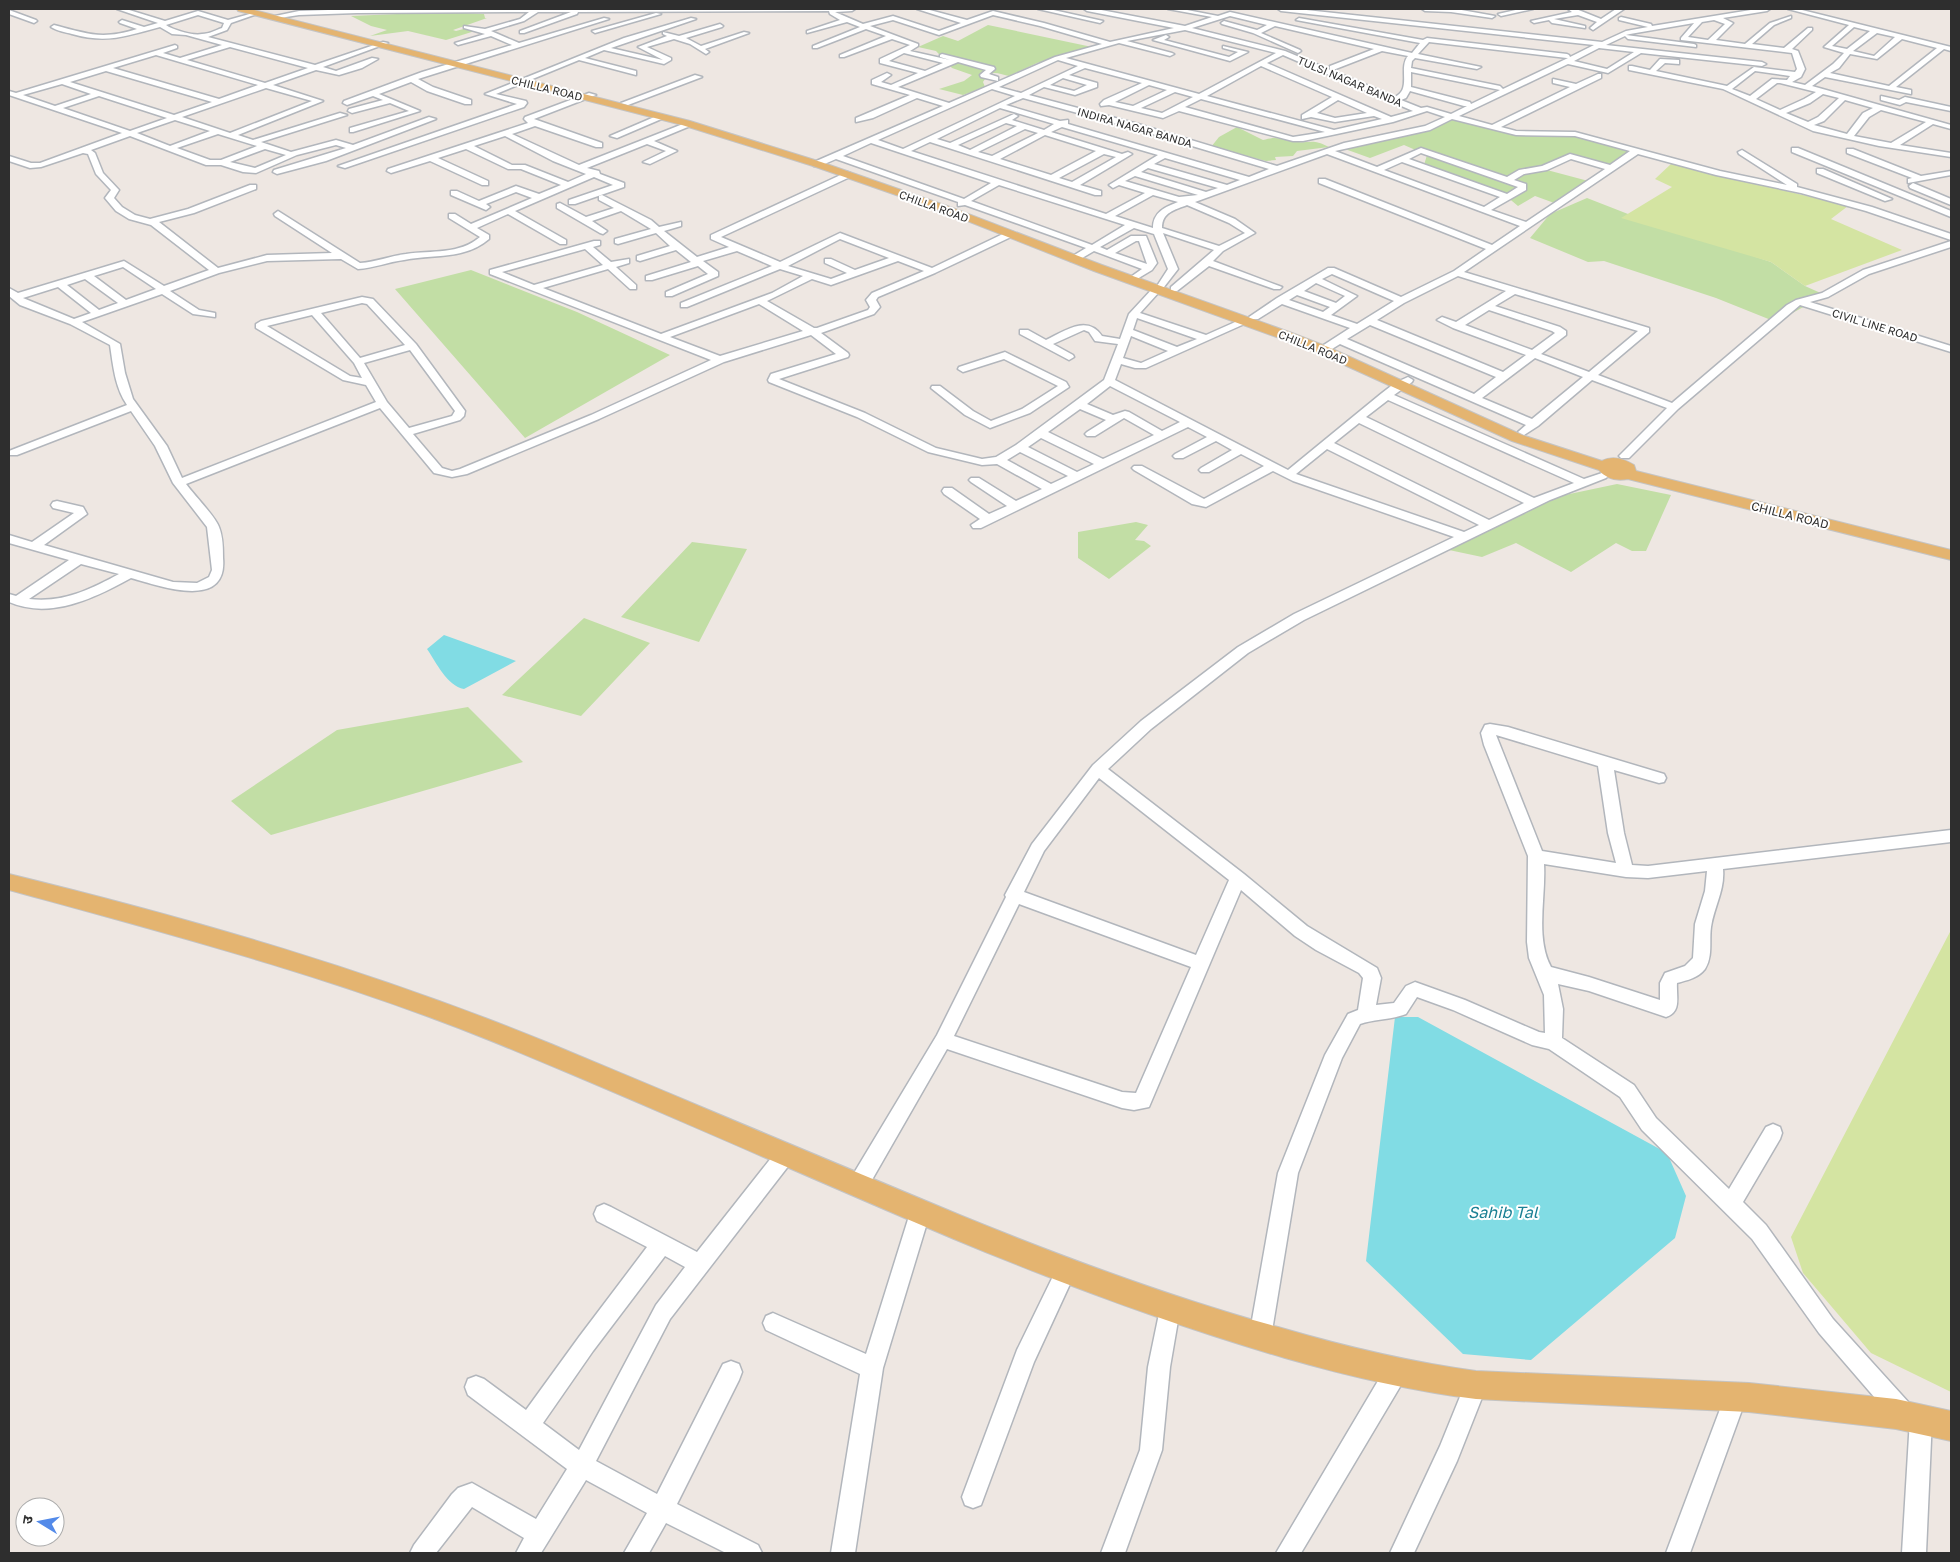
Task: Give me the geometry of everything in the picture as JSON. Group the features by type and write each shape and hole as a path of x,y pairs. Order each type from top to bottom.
{"main road":[{"name":"CHILLA ROAD","path":"241,9 588,96 686,122 820,162 847,175 951,209 995,225 1010,234 1164,287"},
{"path":"460,64 476,66 523,80"},
{"path":"588,96 626,103 686,122"},
{"path":"820,162 951,209"},
{"path":"995,225 1250,319 1332,345 1404,382 1529,428 1616,468"},
{"name":"CHILLA ROAD","path":"1404,382 1517,438 1616,468 1890,536 1951,555"},
{"path":"1890,536 1951,547"},
{"path":"9,882 279,957 384,990 569,1064 786,1154 920,1213 1066,1271 1170,1309 1260,1337 1434,1380 1476,1385 1736,1396 1792,1401 1913,1417 1951,1426"}],"street":[{"path":"120,9 163,24 174,33 185,32 339,73 374,59"},
{"path":"458,43 522,20 543,9"},
{"path":"278,17 319,12 543,9 852,9"},
{"path":"522,32 549,24 580,9"},
{"path":"585,35 668,9"},
{"path":"832,9 834,15 916,45 882,61 925,73"},
{"path":"920,9 969,23"},
{"path":"1041,9 1108,22"},
{"path":"1087,9 1185,28 1283,52 1292,48"},
{"path":"1171,9 1222,20 1257,33 1398,99 1407,88 1407,69 1412,55 1422,44 1432,40 1566,59 1608,71 1630,60 1639,51"},
{"path":"1281,9 1422,21"},
{"path":"1239,40 1274,25 1286,16 1290,9"},
{"path":"1323,9 1599,44 1685,57 1701,62 1751,70 1799,72"},
{"path":"1425,9 1452,10 1492,16"},
{"path":"1503,12 1530,9"},
{"path":"1571,9 1592,19 1602,21"},
{"path":"1604,9 1614,12"},
{"path":"1593,28 1621,9"},
{"path":"1118,182 1181,200 1204,194 1347,145 1427,128 1467,104 1500,88 1628,32 1766,9"},
{"path":"1791,9 1951,49"},
{"path":"54,27 90,37 103,38 121,36 198,13 228,22 254,11"},
{"path":"940,16 956,11"},
{"path":"9,12 34,20"},
{"path":"815,47 864,27 893,18 939,33 993,13 1110,44"},
{"path":"1127,16 1136,13"},
{"path":"1534,21 1579,13"},
{"path":"820,162 872,141 1057,58 1165,31 1222,20 1233,14 1384,50 1477,67"},
{"path":"1746,46 1772,24 1789,17"},
{"path":"1710,42 1730,23 1714,18"},
{"path":"347,103 412,79 606,19"},
{"path":"323,159 346,167 523,104 489,94 626,39 692,19"},
{"path":"1054,35 1089,19"},
{"path":"1295,19 1486,55"},
{"path":"1565,24 1592,19"},
{"path":"1621,19 1658,27"},
{"path":"809,32 847,20"},
{"path":"1544,20 1582,27"},
{"path":"1700,20 1684,39 1796,52 1799,72"},
{"path":"1337,27 1345,21"},
{"path":"1333,68 1384,50 1404,39 1422,21"},
{"path":"122,22 144,29"},
{"path":"201,37 225,28 228,22"},
{"path":"603,48 659,61 669,60 641,47 720,26"},
{"path":"466,27 489,32 519,46"},
{"path":"1851,28 1827,48 1828,51 1847,52 1875,58 1901,36"},
{"path":"1136,29 1153,34"},
{"path":"656,30 677,37 703,50 746,33"},
{"path":"1786,50 1810,30"},
{"path":"1806,87 1836,66 1847,52 1876,30"},
{"path":"1165,31 1186,38"},
{"path":"1437,33 1586,52"},
{"path":"1174,35 1156,40 1212,55 1232,59 1245,52 1222,47 1212,55 1199,62"},
{"path":"1619,36 1719,48 1721,61"},
{"path":"842,56 890,37"},
{"path":"626,39 646,45"},
{"path":"1184,47 1196,40"},
{"path":"1122,41 1180,57"},
{"path":"1654,53 1659,41"},
{"path":"9,158 34,167 382,44"},
{"path":"180,60 228,45"},
{"path":"1685,57 1688,45"},
{"path":"12,94 62,82 176,47"},
{"path":"1758,47 1760,64"},
{"path":"1890,88 1942,47"},
{"path":"904,51 949,63"},
{"name":"TULSI NAGAR BANDA","path":"1107,102 1161,116 1283,52 1424,110 1516,133 1575,134 1635,152 1802,191 1868,209 1951,237"},
{"path":"156,53 319,101 231,135"},
{"path":"942,56 991,69 984,75 995,78"},
{"path":"476,66 505,58"},
{"path":"578,58 633,73"},
{"path":"1057,58 1334,132"},
{"path":"1448,116 1566,59"},
{"path":"892,87 957,60"},
{"path":"1653,70 1664,60 1760,64 1799,72"},
{"path":"1262,64 1390,120"},
{"path":"1540,64 1550,65"},
{"path":"905,151 1085,65"},
{"path":"1632,68 1653,70 1730,85 1751,70"},
{"path":"107,69 220,102"},
{"path":"1407,69 1500,88"},
{"path":"1235,71 1244,73"},
{"path":"1787,83 1799,72"},
{"path":"1823,74 1908,92"},
{"path":"887,75 875,82 951,106"},
{"path":"1043,85 1075,92 1094,85 1063,76"},
{"path":"1494,128 1598,76"},
{"path":"626,103 698,77"},
{"path":"412,79 430,89 468,102"},
{"path":"1556,81 1579,87"},
{"path":"1751,99 1775,81 1822,90 1951,127"},
{"path":"62,82 292,154 334,142 353,148"},
{"path":"993,159 1149,82"},
{"path":"1730,85 1730,91 1807,126 1892,146 1947,154 1951,147"},
{"name":"INDIRA NAGAR BANDA","path":"992,87 1085,112 1124,133 1277,169"},
{"path":"1407,88 1467,104"},
{"path":"1133,110 1175,89"},
{"path":"1435,94 1446,89"},
{"path":"1779,113 1807,101 1822,90"},
{"path":"12,94 129,133 208,164 222,162 265,146"},
{"path":"56,108 98,94"},
{"path":"341,144 416,111 374,94"},
{"path":"859,120 917,95"},
{"path":"588,96 527,120 546,124 599,145"},
{"path":"1875,96 1898,103 1905,99 1951,109"},
{"path":"1334,107 1338,97"},
{"path":"1807,126 1821,119 1844,97"},
{"path":"352,111 390,101"},
{"path":"1000,106 1062,124 1124,133 1139,148 1246,179"},
{"path":"1297,122 1310,114 1334,107 1356,117"},
{"path":"1849,137 1866,115 1880,107"},
{"path":"1178,108 1294,139 1303,139 1390,120 1424,110"},
{"path":"950,146 1022,112"},
{"path":"1938,113 1951,116"},
{"path":"1310,114 1335,120 1375,114"},
{"path":"254,142 343,115"},
{"path":"614,136 662,117"},
{"path":"150,222 204,206 255,183 432,119"},
{"path":"1005,120 1123,157"},
{"path":"580,168 648,142 686,122"},
{"path":"1892,146 1932,122"},
{"path":"383,166 394,173 430,158 534,123"},
{"path":"353,130 382,125 417,141"},
{"path":"970,153 1024,126"},
{"path":"171,148 218,131"},
{"path":"505,133 556,159 596,173 621,185 572,202"},
{"path":"929,139 1073,185 1086,200 1107,217 1132,225 1178,234 1220,249"},
{"path":"872,141 998,182 1086,200 1164,155"},
{"path":"647,162 673,150 648,142"},
{"path":"466,146 511,167 522,167 568,185"},
{"path":"1073,185 1139,148"},
{"path":"84,150 91,153 99,172 115,190 109,198 114,203 132,217 150,222 216,271"},
{"path":"1795,150 1951,214"},
{"path":"1052,178 1103,151"},
{"path":"1376,170 1402,158 1424,151 1524,187 1484,210"},
{"path":"1327,152 1527,226"},
{"path":"1332,345 1402,301 1457,273 1635,152"},
{"path":"1742,152 1802,191"},
{"path":"222,162 246,170 256,171 290,158 292,154"},
{"path":"1888,176 1848,155 1919,178"},
{"path":"836,156 1149,268"},
{"path":"1508,180 1522,172 1544,168 1570,156 1612,168"},
{"path":"1814,157 1800,162 1888,199"},
{"path":"430,158 485,183"},
{"path":"1402,158 1508,197"},
{"path":"1148,165 1224,187"},
{"path":"471,227 596,173"},
{"path":"1135,173 1204,194"},
{"path":"1951,174 1919,178 1905,183 1951,202"},
{"path":"847,175 714,236 736,248 780,266 831,282 898,258"},
{"path":"1322,181 1494,249"},
{"path":"951,209 998,182"},
{"path":"478,204 516,189 538,198"},
{"path":"454,192 478,204 504,212 563,242"},
{"path":"1107,217 1152,192"},
{"path":"1164,287 1173,269 1158,231 1157,220 1159,215 1166,210 1204,194"},
{"path":"1868,209 1888,199 1906,194"},
{"path":"602,198 648,222 714,275 669,294"},
{"path":"760,301 823,338 844,355 775,376 773,380 861,416 932,450 982,462 999,460 1052,425 1109,381 1134,314 1164,287 1206,262 1220,249 1251,232 1186,202"},
{"path":"560,206 603,231"},
{"path":"586,220 622,208"},
{"path":"278,214 358,266 405,257 448,255 484,239 485,235 452,216"},
{"path":"618,241 678,224"},
{"path":"1078,257 1132,225"},
{"path":"314,311 358,362 382,403 405,433 438,471 452,474 463,472 595,417 720,360 871,312 875,307 871,300 875,295 932,271 1010,234"},
{"path":"684,305 780,266 840,236 932,271"},
{"path":"1108,253 1134,238 1143,238 1152,263 1149,268 1137,276"},
{"path":"532,288 586,246 597,243"},
{"path":"858,1185 943,1040 1013,895 1038,848 1098,769 1152,719 1243,650 1299,617 1534,503 1616,468 1674,407 1790,306 1825,295 1866,272 1951,244"},
{"path":"586,246 633,287"},
{"path":"640,258 677,247"},
{"path":"649,278 736,248"},
{"path":"74,322 97,312 216,271 274,256 341,256"},
{"path":"626,260 609,266 559,266 493,272 720,360"},
{"path":"828,261 856,274"},
{"path":"1206,262 1277,287"},
{"path":"12,294 60,284 124,264 196,312 212,315"},
{"path":"1117,360 1134,366 1142,366 1250,319 1328,270 1333,270 1402,301"},
{"path":"1332,345 1475,398 1529,428 1645,330 1457,273"},
{"path":"86,275 124,303"},
{"path":"661,337 760,301 811,276"},
{"path":"1314,279 1351,295 1351,297 1323,316"},
{"path":"60,284 97,312"},
{"path":"1457,326 1514,290"},
{"path":"1295,291 1336,306"},
{"path":"9,539 130,574 188,588 208,584 214,579 218,570 213,527 179,484 161,446 133,406 125,391 115,344 74,322 24,303 12,294"},
{"path":"370,383 347,378 260,326 265,323 362,300 370,301 412,346 461,414 456,418 405,433"},
{"path":"1280,300 1358,328"},
{"name":"CIVIL LINE ROAD","path":"1799,302 1951,349"},
{"path":"1475,398 1561,336 1561,331 1488,307"},
{"path":"1134,314 1205,338"},
{"path":"1442,320 1674,407"},
{"path":"1370,321 1505,377"},
{"path":"1045,344 1084,327 1093,330 1099,339 1125,336 1177,350"},
{"path":"1024,332 1069,357"},
{"path":"358,362 412,346"},
{"path":"936,388 990,425 1026,411 1063,388 1064,385 1006,354 963,369"},
{"path":"1109,381 1288,475 1466,537"},
{"path":"1288,475 1404,382"},
{"path":"1386,395 1582,482"},
{"path":"179,484 382,403"},
{"path":"1079,405 1114,419"},
{"path":"13,453 133,406"},
{"path":"1026,411 1052,425"},
{"path":"1091,434 1122,415 1129,416 1162,435"},
{"path":"1358,418 1534,503"},
{"path":"976,525 1187,423"},
{"path":"1040,433 1102,463"},
{"path":"1179,456 1216,437"},
{"path":"1326,444 1490,525"},
{"path":"1020,447 1076,476"},
{"path":"1205,470 1240,450"},
{"path":"999,460 1051,489"},
{"path":"1138,468 1196,501 1206,503 1272,467"},
{"path":"975,480 1015,506"},
{"path":"948,491 988,520"},
{"path":"34,546 81,514 79,510 57,505"},
{"path":"13,600 80,559"},
{"path":"13,600 41,606 74,600 98,591 130,574"},
{"path":"1552,1041 1553,996 1539,962 1536,946 1538,872 1536,856 1491,745 1488,732 1490,729 1508,732 1659,778"},
{"path":"1605,763 1616,834 1626,871"},
{"path":"1098,769 1238,878 1301,931 1371,973 1372,978 1366,1014"},
{"path":"1536,856 1626,871 1648,872 1951,836"},
{"path":"1544,973 1589,984 1666,1010 1669,1006 1667,987 1669,982 1673,976 1698,966 1702,956 1702,929 1715,887 1714,865"},
{"path":"943,1040 1122,1100 1142,1101 1238,878"},
{"path":"1013,895 1201,964"},
{"path":"1260,1337 1288,1173 1341,1041 1354,1019 1366,1014 1400,1009 1412,990 1415,989 1458,1005 1538,1040 1552,1041 1627,1091 1649,1124 1758,1232 1773,1250 1831,1332 1913,1417 1914,1553"},
{"path":"1731,1204 1773,1133"},
{"path":"422,1553 460,1502 466,1496 472,1494 534,1544 582,1466 651,1331 663,1312 786,1154"},
{"path":"843,1553 872,1368 920,1213"},
{"path":"604,1214 700,1264"},
{"path":"528,1426 586,1344 662,1244"},
{"path":"973,1497 1026,1358 1066,1271"},
{"path":"1113,1553 1151,1450 1159,1367 1170,1309"},
{"path":"773,1324 872,1368"},
{"path":"636,1553 662,1509 731,1372"},
{"path":"1288,1553 1396,1372"},
{"path":"1402,1553 1449,1453 1476,1385"},
{"path":"476,1387 582,1466 750,1553"},
{"path":"1678,1553 1736,1396"}],"green space":[{"path":"443,12 484,14 485,18 487,18 453,30 467,28 478,30 446,40 408,31 370,36 387,30 371,26 351,16"},
{"path":"988,25 1092,47 1037,63 1009,76 997,73 991,74 983,82 985,87 963,95 939,89 964,81 972,75 952,68 936,51 918,47 943,36 958,41"},
{"path":"1451,117 1516,133 1575,134 1635,152 1614,167 1571,155 1547,170 1592,182 1557,204 1535,196 1518,206 1500,191 1489,190 1424,165 1427,155 1404,145 1370,158 1345,149 1427,128"},
{"path":"1237,127 1263,140 1278,138 1298,142 1316,142 1329,147 1297,151 1293,156 1275,157 1276,160 1266,161 1211,147 1219,137"},
{"path":"1672,163 1848,206 1831,219 1902,250 1805,286 1771,262 1621,218 1672,187 1655,179"},
{"path":"1587,198 1628,214 1771,262 1805,286 1825,295 1776,322 1716,298 1604,261 1588,262 1530,238 1550,214"},
{"path":"471,270 577,312 670,355 525,438 395,289"},
{"path":"1617,484 1671,495 1646,551 1632,551 1616,543 1571,572 1516,543 1482,557 1449,550 1553,495 1560,496"},
{"path":"1136,522 1148,525 1135,540 1144,541 1151,546 1109,579 1078,558 1078,532"},
{"path":"692,542 747,549 699,642 621,617"},
{"path":"584,618 650,643 581,716 502,695"},
{"path":"468,707 523,762 271,835 231,801 337,730"},
{"path":"1951,930 1951,1392 1871,1353 1803,1273 1791,1237"}],"water":[{"path":"444,635 516,661 464,689 458,687 447,678 427,649"},
{"name":"Sahib Tal","path":"1395,1017 1418,1017 1667,1153 1686,1196 1675,1238 1531,1360 1463,1354 1366,1261"}]}
